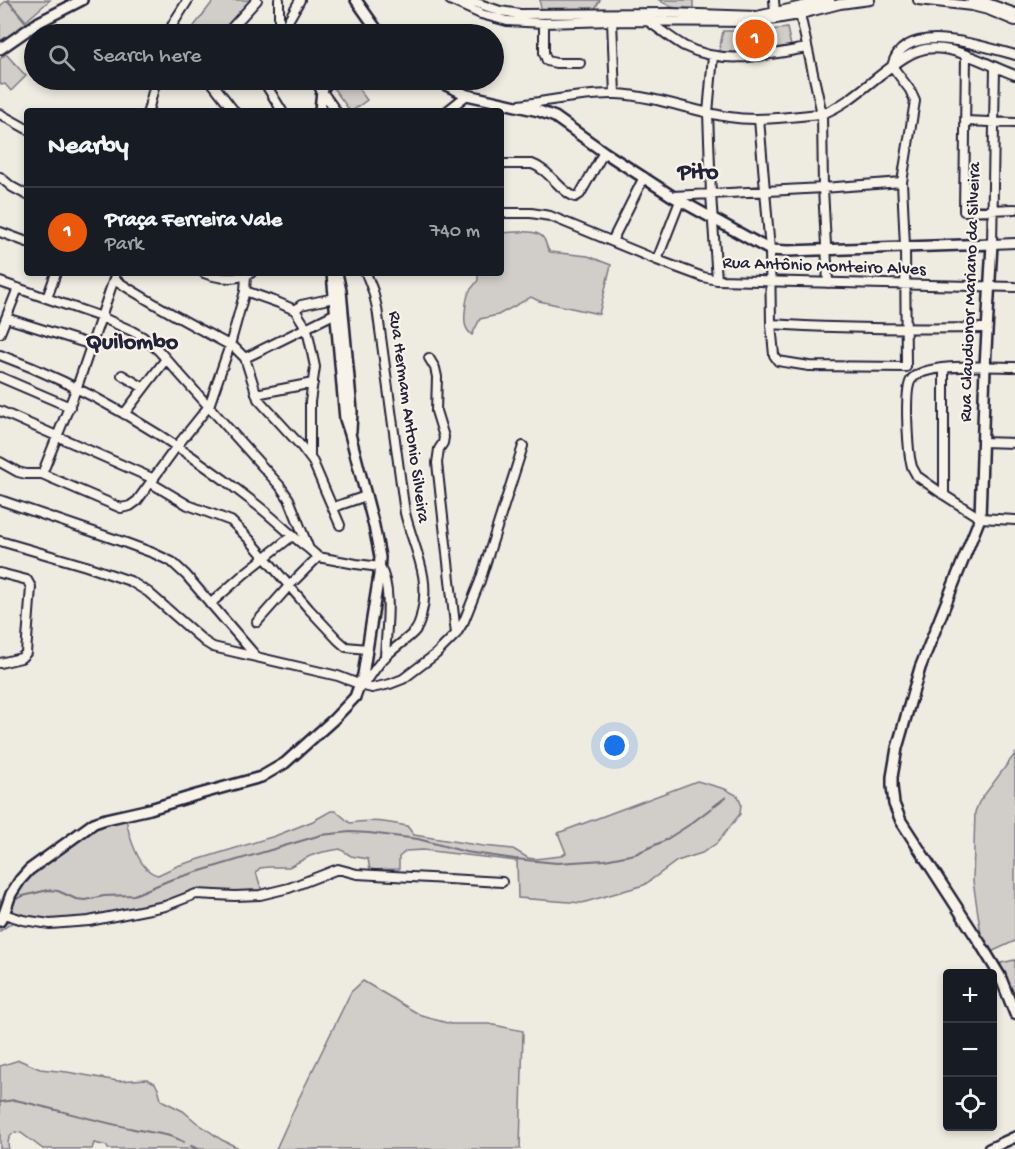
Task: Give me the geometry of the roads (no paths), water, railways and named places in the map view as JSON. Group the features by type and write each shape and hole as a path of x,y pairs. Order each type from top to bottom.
{"street":[{"path":"36,24 82,0"},
{"path":"173,24 188,0"},
{"path":"238,24 258,0"},
{"path":"279,0 280,24"},
{"path":"286,24 300,0"},
{"path":"356,0 373,24"},
{"path":"450,0 481,14 507,21 544,22 750,22 830,0"},
{"path":"468,0 494,10 519,14 746,16 870,0"},
{"path":"774,0 775,12"},
{"path":"918,0 972,6 1015,21"},
{"path":"972,0 1015,13"},
{"path":"805,8 807,48 822,114 828,283"},
{"path":"612,21 615,94"},
{"path":"544,22 544,52 547,61 580,63"},
{"path":"649,22 682,45 713,56 745,58 807,48"},
{"path":"0,49 24,32"},
{"path":"892,66 894,58 903,48 910,43 927,40 969,44 1015,55"},
{"path":"518,106 615,94 738,118 759,119 822,114 850,99 892,66 924,49 949,49 1015,75"},
{"path":"966,55 964,211 1015,209"},
{"path":"713,56 708,113 717,280"},
{"path":"759,119 770,250 771,324 774,355 778,361 809,366 906,367 902,182 915,100 892,66"},
{"name":"Rua Claudionor Mariano da Silveira","path":"995,67 992,244 980,518 921,668 897,748 892,786 894,804 901,821 981,943 1000,976 1015,1014"},
{"path":"149,108 153,90"},
{"path":"218,90 232,108"},
{"path":"269,90 280,108"},
{"path":"320,108 322,90"},
{"path":"322,90 334,108"},
{"path":"456,90 467,95 539,111 555,117 604,152 676,198 770,250 1015,243"},
{"path":"451,108 467,95"},
{"path":"0,114 24,126"},
{"path":"965,121 1015,123"},
{"path":"504,164 537,166 561,189 575,197 580,194 604,152"},
{"path":"0,177 24,193"},
{"path":"612,241 644,177"},
{"path":"676,198 902,182"},
{"path":"657,260 676,198"},
{"name":"Rua Antônio Monteiro Alves","path":"504,213 545,214 657,260 717,280 1015,287"},
{"path":"0,232 24,241"},
{"path":"47,298 55,276"},
{"path":"42,474 70,407 115,276"},
{"path":"116,276 140,296 239,351 244,358 261,403 310,457 340,525"},
{"path":"218,276 228,278 238,276"},
{"path":"0,462 18,472 42,474 121,508 137,501 209,406 230,345 248,276"},
{"path":"332,276 345,419 351,434 366,496 380,567 362,686 351,702 333,720 293,757 269,773 150,809 100,820 89,826 29,870 11,894 2,917 50,924 96,921 165,906 200,894 235,896 270,893 338,869 357,874 502,882"},
{"path":"338,276 352,411 351,434"},
{"name":"Rua Hermam Antonio Silveira","path":"362,686 385,657 415,631 425,603 426,588 405,513 377,308 367,276"},
{"path":"0,282 101,317 132,331 159,351 280,486 289,499 309,549"},
{"path":"0,333 18,288"},
{"path":"245,291 295,310 307,328 315,367 309,416 310,457"},
{"path":"295,310 301,305 334,298"},
{"path":"244,358 336,314"},
{"path":"6,318 92,345"},
{"path":"771,324 905,330 987,328"},
{"path":"0,355 36,368 77,387 177,446 257,505 318,557 380,567"},
{"path":"429,358 437,377 436,411 444,437 437,463 456,634"},
{"path":"124,414 165,359"},
{"path":"1015,367 944,368 922,371 915,375 909,384 907,402 909,450 912,467 917,476 980,518 1015,520"},
{"path":"944,368 944,495"},
{"path":"122,375 144,388"},
{"path":"0,377 70,407"},
{"path":"256,394 313,383"},
{"path":"0,411 152,481 188,505 231,521 322,624 346,646 367,649"},
{"path":"982,442 1015,443"},
{"path":"0,541 130,581 148,592 210,646 338,676 362,686 377,687 403,679 436,654 456,634 469,610 480,581 523,446"},
{"path":"333,507 366,496"},
{"path":"0,500 117,540 172,562 256,656"},
{"path":"210,604 291,536"},
{"path":"257,622 318,557"},
{"path":"380,567 387,593 385,657"},
{"path":"0,573 22,578 29,582 31,587 26,654 16,660 0,663"},
{"path":"989,1149 1015,1137"}],"waterway":[{"path":"14,900 48,890 85,900 104,896 134,895 170,880 321,835 350,832 418,839 466,852 515,859 557,863 605,860 635,854 664,841 726,797"},
{"path":"0,1102 15,1100 166,1135 184,1142"},
{"path":"191,1146 199,1149"}],"place":[{"name":"Praça Ferreira Vale","path":"755,39"}],"district":[{"name":"Pito","path":"698,173"},
{"name":"Quilombo","path":"132,343"}]}
